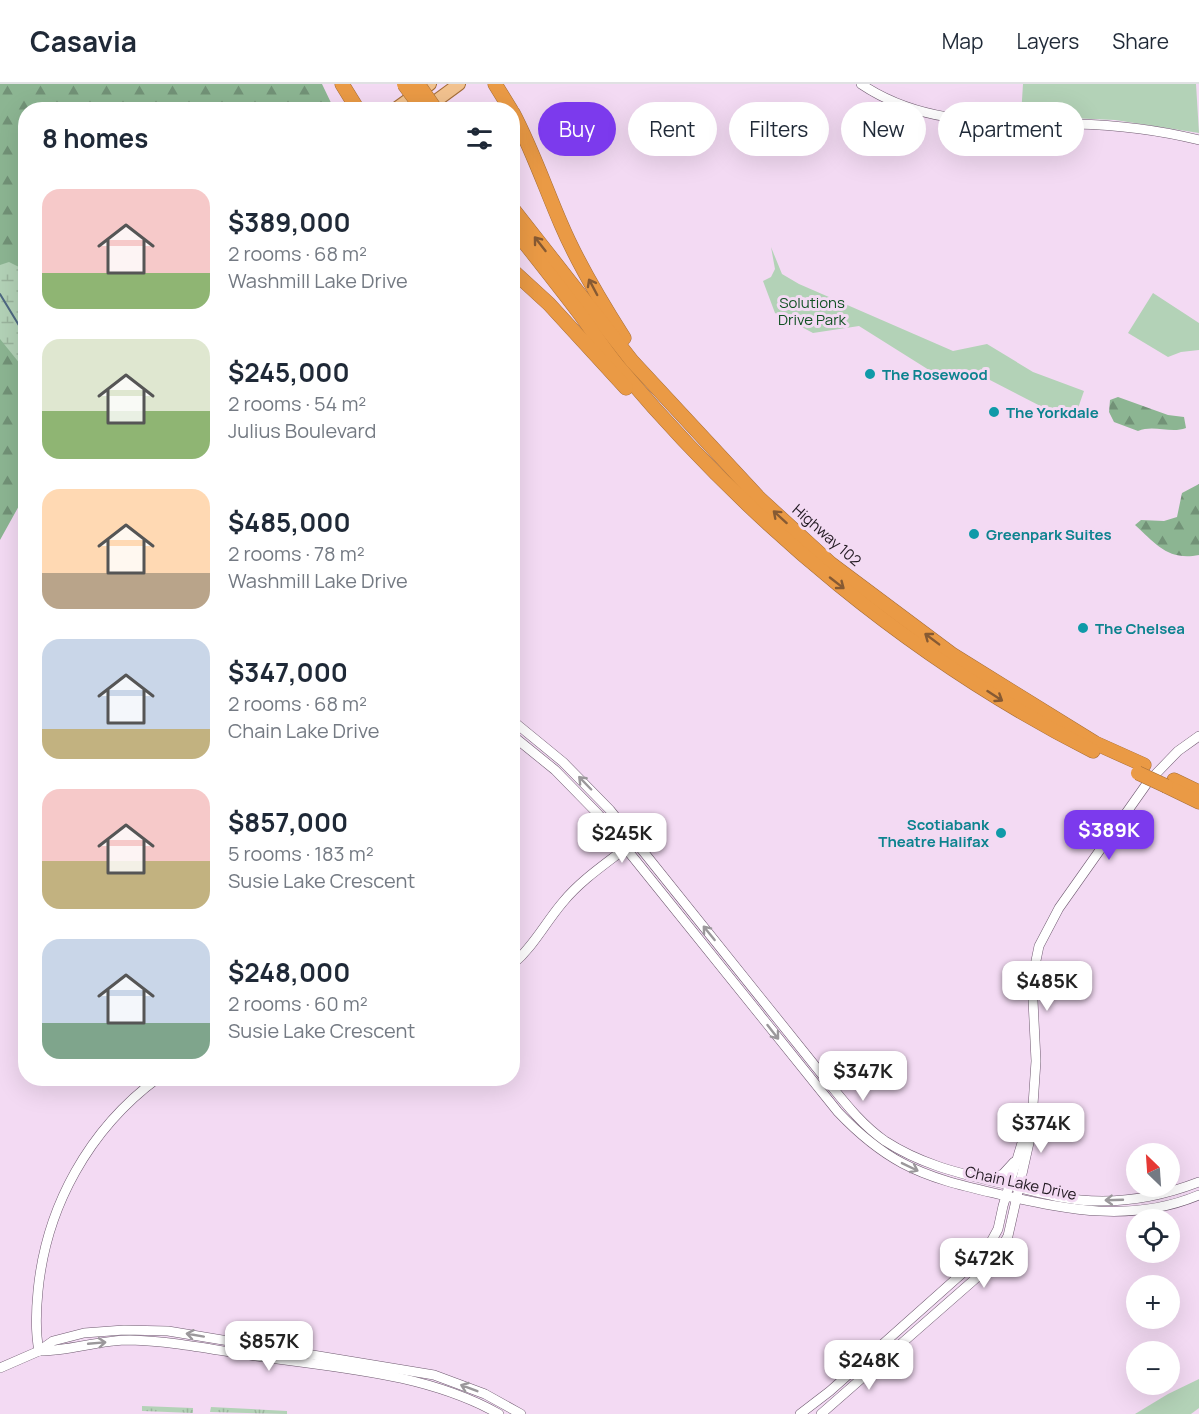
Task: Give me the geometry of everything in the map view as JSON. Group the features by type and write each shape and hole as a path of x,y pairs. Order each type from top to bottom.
{"highway":[{"path":"405,84 417,102"},
{"path":"418,84 430,102"},
{"path":"495,84 506,102"},
{"path":"345,89 353,102"},
{"path":"520,127 562,227 596,293 631,351 657,384 759,498"},
{"name":"Highway 102","path":"520,218 632,361 759,498 831,563 953,655 1141,769"},
{"name":"Highway 102","path":"520,237 621,370 657,411 703,460 804,558 950,667 1041,724 1168,782 1199,802"},
{"path":"520,277 549,304 688,454 804,558"},
{"name":"Highway 102","path":"1168,782 1199,792"}],"main road":[{"path":"405,102 430,84"},
{"path":"434,102 459,84"}],"street":[{"path":"861,84 903,106 951,119 974,122 1127,127 1199,140"},
{"name":"Chain Lake Drive","path":"520,726 575,773 635,841 852,1110 878,1135 911,1156 936,1167 1059,1197 1107,1200 1154,1196 1199,1182"},
{"path":"800,1414 830,1391 983,1256 996,1233 1006,1196 1015,1186 1031,1134 1036,1061 1032,980 1039,946 1059,908 1148,782 1178,750 1199,736"},
{"name":"Chain Lake Drive","path":"520,742 555,770 599,815 838,1112 869,1142 891,1157 952,1184 1077,1210 1113,1213 1149,1209 1199,1195"},
{"path":"520,957 537,939 573,891 635,841"},
{"path":"737,986 745,979"},
{"path":"39,1351 37,1316 41,1268 50,1232 63,1197 80,1163 106,1128 149,1086"},
{"path":"987,1180 1003,1174 1013,1164 1031,1115"},
{"path":"820,1414 990,1265 1008,1236 1017,1198 1015,1186 1018,1155"},
{"path":"0,1368 39,1351 53,1341 84,1333 124,1330 168,1331 434,1375 485,1394 521,1414"},
{"path":"39,1351 57,1351 86,1344 127,1340 168,1342 332,1366 431,1384 481,1404 499,1414"}],"green space":[{"path":"0,84 322,84 331,102 18,102 18,508 0,540"},
{"path":"1023,84 1196,84 1199,133 1115,120 1084,119 1084,102 1022,102"},
{"name":"Solutions Drive Park","path":"771,247 782,274 799,284 953,351 987,344 1033,372 1084,391 1077,411 1070,418 1054,413 988,379 929,370 859,326 813,333 775,313 763,281 771,277 775,269"},
{"path":"9,262 18,266 18,361 0,339 0,265"},
{"path":"1153,293 1199,323 1199,350 1181,352 1168,357 1128,333"},
{"path":"1118,397 1168,415 1184,417 1186,428 1174,430 1150,428 1138,431 1114,422 1109,412 1110,400"},
{"path":"1199,484 1199,555 1179,556 1171,553 1156,544 1135,525 1141,520 1164,521 1177,517 1182,493"},
{"path":"1199,1379 1199,1408 1191,1414 1135,1414 1166,1395 1180,1395 1180,1388"},
{"path":"142,1406 193,1408 193,1413 142,1411"},
{"path":"211,1407 287,1411 287,1414 210,1412"}],"waterway":[{"path":"0,294 18,324"}],"place":[{"name":"The Rosewood","path":"870,374"},
{"name":"The Yorkdale","path":"994,412"},
{"name":"Greenpark Suites","path":"974,534"},
{"name":"The Chelsea","path":"1083,628"},
{"name":"Scotiabank Theatre Halifax","path":"1001,833"}]}
